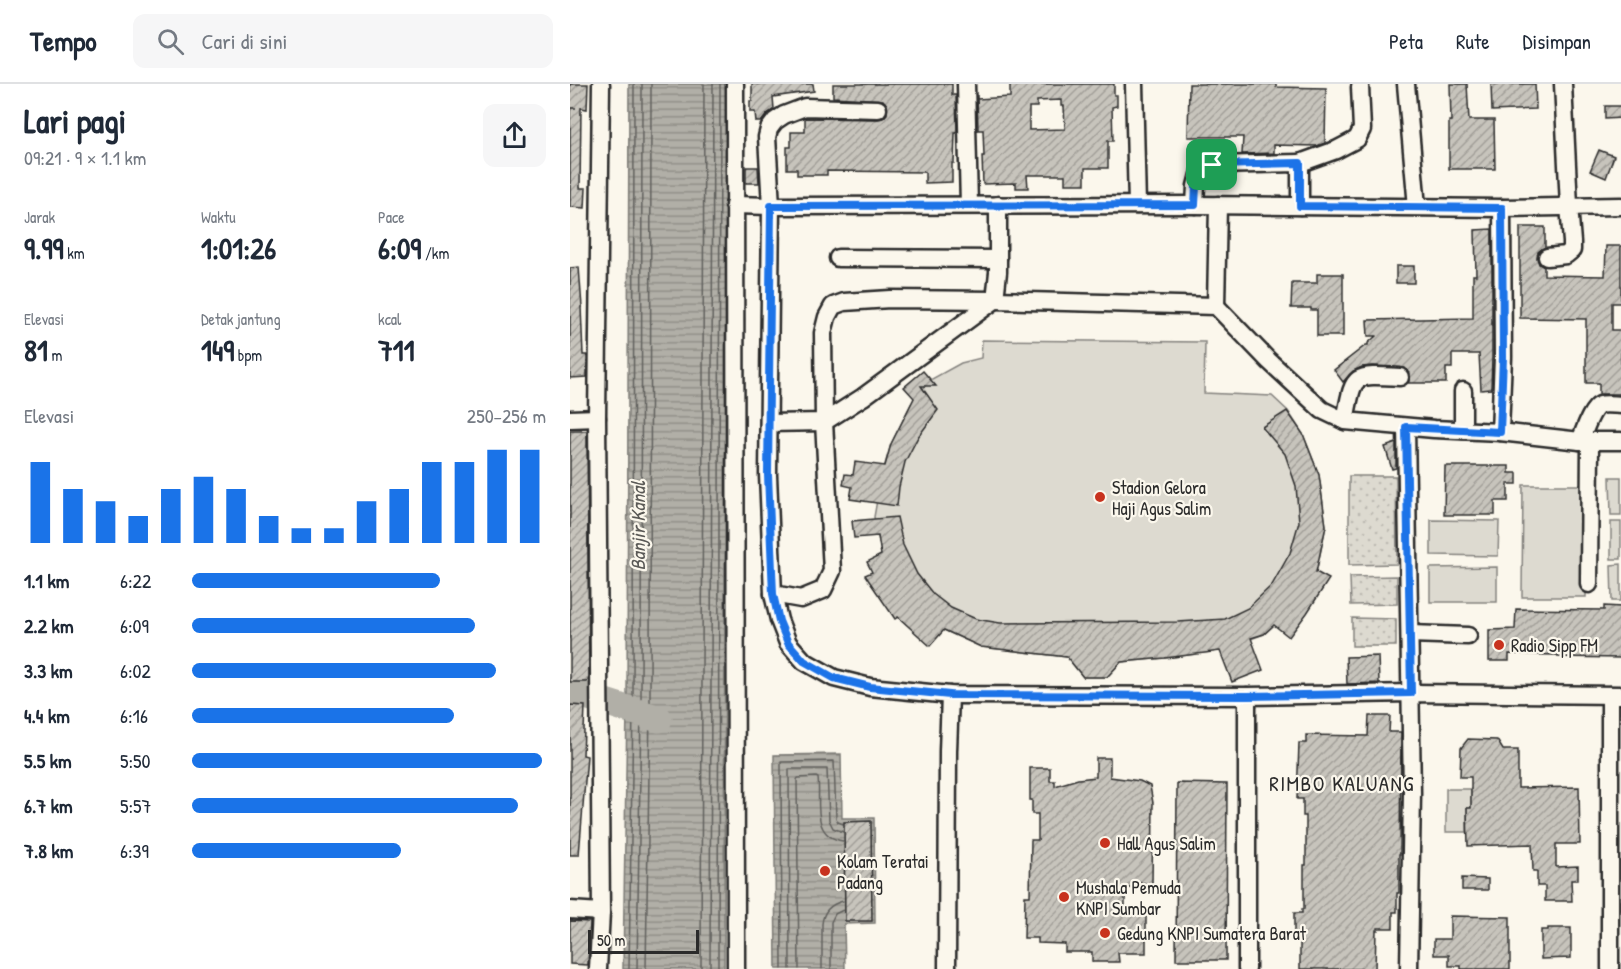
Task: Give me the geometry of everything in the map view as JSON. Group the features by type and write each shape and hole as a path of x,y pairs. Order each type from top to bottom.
{"street":[{"path":"598,969 601,912 597,418 601,84"},
{"path":"735,84 736,969"},
{"path":"966,84 969,205"},
{"path":"1134,84 1137,206"},
{"path":"1406,84 1417,207"},
{"path":"1547,257 1566,255 1572,250 1563,84"},
{"path":"1195,205 1200,171 1212,165 1300,163 1357,139 1362,129 1360,87"},
{"path":"878,109 802,102 775,121 767,137 771,206 768,475 773,594 779,621 788,643 804,661 834,678 870,687 950,695 1247,696 1411,693 1616,695 1610,969"},
{"path":"1300,163 1300,206"},
{"path":"734,205 1195,205 1502,208 1621,206"},
{"path":"769,423 824,422 863,397 995,300 998,206"},
{"path":"1216,306 1218,206"},
{"path":"1500,432 1503,357 1502,208"},
{"path":"838,258 998,259"},
{"path":"773,594 801,598 823,590 832,572 824,422 824,333 827,317 833,306 844,302 890,299 995,300 1216,306 1269,361 1322,410 1345,421 1500,432 1585,441 1621,441"},
{"path":"1345,421 1355,380 1369,375 1400,377"},
{"path":"1463,391 1463,430"},
{"path":"1588,585 1585,441 1588,421 1601,405 1621,405"},
{"path":"570,419 597,418"},
{"path":"1406,427 1413,794 1409,969"},
{"path":"1410,634 1468,636"},
{"path":"947,969 950,695"},
{"path":"1247,696 1247,969"},
{"path":"570,910 601,912"}],"shaded area":[{"name":"Stadion Gelora Haji Agus Salim","path":"982,340 1205,342 1204,393 1272,396 1288,411 1303,434 1319,475 1326,526 1317,569 1299,602 1264,634 1218,651 1121,662 1107,677 1083,677 1067,657 981,647 946,631 922,616 882,557 874,517 881,478 891,444 911,404 930,380 961,363 981,358"},
{"path":"1349,476 1396,476 1397,564 1349,565"},
{"path":"1610,477 1621,477 1621,515 1611,515"},
{"path":"1523,485 1587,485 1586,597 1522,597"},
{"path":"1431,520 1499,521 1498,556 1431,555"},
{"path":"1611,522 1621,522 1621,559 1611,559"},
{"path":"1621,564 1621,601 1612,601 1611,565"},
{"path":"1497,567 1497,602 1430,602 1430,568"},
{"path":"1397,576 1397,604 1351,605 1350,577"},
{"path":"1352,618 1396,619 1396,646 1352,646"},
{"path":"1446,789 1471,789 1471,808 1467,808 1467,832 1446,832"}],"water":[{"name":"Banjir Kanal","path":"629,84 726,84 724,969 623,969 627,708"},
{"name":"Kolam Teratai Padang","path":"841,754 842,818 874,818 875,923 844,924 845,969 776,969 774,755"}],"building":[{"path":"570,84 588,84 587,109 581,108 580,188 586,188 585,208 570,207"},
{"path":"752,84 813,84 814,91 773,97 774,109 761,122 756,122 755,112 750,112"},
{"path":"833,84 952,84 952,95 956,95 957,133 955,133 952,182 925,183 925,172 827,171 827,175 797,175 797,169 787,169 787,147 791,147 791,132 805,132 805,118 878,119 887,114 887,105 883,100 833,97"},
{"path":"1010,84 1114,84 1117,106 1112,107 1113,141 1108,141 1108,168 1085,168 1085,184 1065,184 1065,175 1027,175 1028,188 1016,188 1016,183 983,184 983,130 978,130 977,99 1010,97","holes":["1061,100 1061,106 1064,106 1065,129 1029,130 1029,107 1037,107 1037,101"]},
{"path":"1189,84 1276,84 1276,87 1326,88 1325,143 1317,146 1274,145 1274,153 1242,154 1243,137 1188,137"},
{"path":"1450,84 1467,84 1469,120 1494,120 1495,169 1449,169"},
{"path":"1491,84 1535,84 1536,109 1492,111"},
{"path":"1605,106 1621,106 1621,118 1605,119"},
{"path":"1599,150 1614,156 1606,178 1590,171"},
{"path":"746,167 758,167 759,183 746,183"},
{"path":"1520,227 1545,227 1545,247 1538,252 1537,258 1539,264 1544,267 1544,275 1605,276 1606,246 1621,246 1621,303 1612,303 1612,330 1621,330 1621,394 1599,394 1599,383 1586,383 1586,319 1520,318"},
{"path":"1492,229 1491,389 1481,390 1479,354 1452,354 1452,368 1446,368 1446,383 1408,383 1410,373 1405,368 1372,366 1353,371 1343,382 1334,370 1368,345 1376,336 1368,336 1367,320 1473,318 1473,275 1476,275 1475,230"},
{"path":"1396,266 1414,266 1414,283 1396,283"},
{"path":"579,267 583,355 587,355 587,377 570,378 570,268"},
{"path":"1317,274 1343,274 1343,336 1317,336 1317,310 1291,308 1292,283 1317,283"},
{"path":"923,371 936,386 921,386 938,410 918,437 905,462 897,506 850,499 852,487 843,485 845,474 853,475 855,462 885,466 891,444 914,398 904,387"},
{"path":"1287,411 1303,434 1319,475 1326,526 1316,572 1329,579 1289,637 1274,625 1264,634 1251,638 1263,670 1232,682 1220,651 1121,662 1107,677 1083,677 1067,657 981,647 944,630 930,646 898,617 895,619 865,575 872,572 867,562 881,555 878,536 854,538 852,521 897,517 903,545 917,574 933,594 951,608 976,619 1000,623 1178,622 1225,619 1248,608 1272,585 1290,553 1299,522 1296,486 1285,454 1262,427"},
{"path":"570,431 587,431 589,678 587,682 570,682"},
{"path":"1396,443 1396,468 1392,469 1385,447"},
{"path":"1445,466 1509,466 1509,473 1517,473 1517,484 1508,484 1508,501 1495,501 1495,515 1444,515"},
{"path":"1604,606 1621,607 1621,658 1509,654 1509,661 1489,661 1489,630 1515,629 1516,609 1604,610"},
{"path":"1378,656 1379,683 1347,684 1346,657"},
{"path":"570,705 585,706 583,755 587,756 579,855 570,855"},
{"path":"1369,716 1390,716 1389,732 1401,732 1399,893 1397,893 1397,912 1393,912 1393,928 1376,930 1375,969 1300,969 1300,941 1294,941 1294,913 1302,913 1304,909 1306,816 1303,816 1303,799 1297,799 1299,743 1306,743 1306,735 1368,736"},
{"path":"1468,739 1497,740 1503,750 1518,750 1518,788 1579,787 1580,844 1556,844 1556,867 1578,866 1578,880 1571,880 1572,901 1545,901 1545,886 1537,886 1537,871 1533,871 1532,844 1468,846 1467,808 1471,808 1471,777 1460,777 1461,748"},
{"path":"1096,758 1110,758 1110,777 1140,781 1150,786 1153,803 1152,884 1139,883 1139,888 1125,888 1125,914 1146,914 1146,953 1118,953 1119,962 1092,962 1092,952 1065,952 1065,944 1038,943 1038,938 1024,938 1025,896 1030,896 1031,840 1038,840 1038,814 1032,814 1032,800 1030,800 1030,768 1050,768 1050,781 1055,781 1055,786 1078,779 1096,777"},
{"path":"1177,783 1227,784 1226,960 1176,960"},
{"path":"871,821 872,921 845,921 844,822"},
{"path":"1462,878 1488,879 1488,890 1462,890"},
{"path":"1450,916 1510,917 1510,969 1461,969 1461,966 1449,966 1449,955 1434,955 1434,939 1450,939"},
{"path":"570,921 590,922 588,965 570,964"},
{"path":"1548,928 1571,928 1571,958 1541,959 1541,930 1548,930"}],"waterway":[{"path":"570,691 659,719"}],"place":[{"name":"Stadion Gelora Haji Agus Salim","path":"1100,497"},
{"name":"Radio Sipp FM","path":"1499,645"},
{"name":"Hall Agus Salim","path":"1105,843"},
{"name":"Kolam Teratai Padang","path":"825,871"},
{"name":"Mushala Pemuda KNPI Sumbar","path":"1064,897"},
{"name":"Gedung KNPI Sumatera Barat","path":"1105,933"}],"district":[{"name":"RIMBO KALUANG","path":"1342,783"}],"route":[{"path":"1300,163 1300,206 1502,208 1503,357 1500,432 1406,427 1411,693 1247,696 950,695 870,687 834,678 804,661 788,643 779,621 773,594 768,475 771,206 1195,205 1200,171 1212,165 1300,163"}]}
